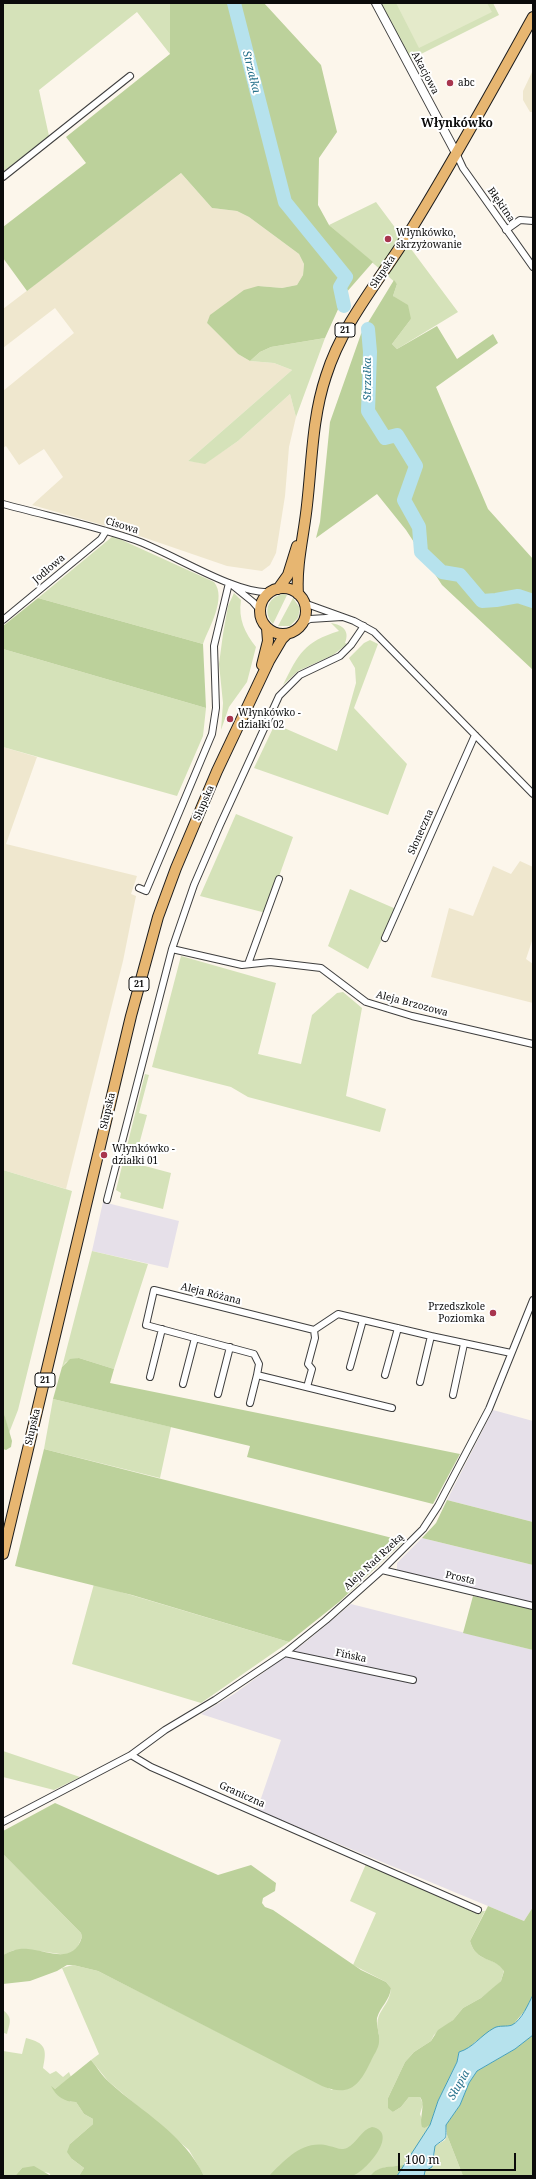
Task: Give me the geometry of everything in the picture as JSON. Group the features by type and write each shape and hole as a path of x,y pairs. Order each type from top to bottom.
{"main road":[{"name":"Słupska","path":"298,594 297,578 304,528 312,442 319,400 330,363 352,318 406,238 533,16"},
{"name":"Słupska","path":"274,590 288,575 304,528"},
{"path":"274,590 290,589 298,594 304,603 306,612 304,622"},
{"name":"21","path":"267,628 261,619 260,610 262,600 274,590"},
{"name":"21","path":"287,634 296,630 304,622"},
{"name":"Słupska","path":"258,683 268,645 267,628"},
{"path":"267,628 279,635 287,634"},
{"name":"Słupska","path":"3,1554 150,944 176,868 258,683 279,643 287,634"}],"street":[{"name":"Akacjowa","path":"376,3 456,153"},
{"path":"3,177 130,76"},
{"name":"Błękitna","path":"456,153 463,168 533,267"},
{"path":"506,230 520,220 533,221"},
{"name":"Cisowa","path":"3,504 106,532 155,548 229,583 258,592 274,590"},
{"name":"Jodłowa","path":"3,620 100,539 106,532"},
{"path":"139,888 146,891 212,734 216,708 214,646 229,583"},
{"name":"Cisowa","path":"229,583 253,602 260,610"},
{"path":"304,603 345,617 364,626 385,641 533,794"},
{"path":"304,622 310,619 345,617"},
{"path":"107,1200 172,949 194,885 277,699 292,680 340,656 352,645 364,626"},
{"name":"Słoneczna","path":"385,938 475,735"},
{"path":"248,964 279,879"},
{"name":"Aleja Brzozowa","path":"172,949 233,964 270,962 321,968 366,1002 412,1016 533,1044"},
{"name":"Aleja Różana","path":"250,1404 259,1364 254,1354 146,1325 154,1290 314,1330"},
{"name":"Aleja Nad Rzeką","path":"131,1755 165,1730 216,1700 285,1652 326,1620 382,1570 423,1529 438,1506 489,1409 533,1300"},
{"path":"307,1387 312,1370 308,1364 315,1338 314,1330 338,1314 464,1344 511,1353"},
{"path":"350,1367 363,1320"},
{"path":"385,1375 398,1328"},
{"path":"150,1377 162,1329"},
{"path":"420,1382 431,1336"},
{"path":"183,1384 195,1338"},
{"path":"453,1395 464,1344"},
{"path":"218,1394 230,1348"},
{"path":"257,1375 392,1408"},
{"name":"Prosta","path":"382,1570 533,1606"},
{"name":"Fińska","path":"285,1652 413,1680"},
{"path":"3,1822 131,1755"},
{"name":"Graniczna","path":"131,1755 151,1767 478,1910"}],"shaded area":[{"path":"533,70 533,112 530,112 523,100 523,91"},
{"path":"181,173 212,208 237,211 249,217 299,254 304,264 303,275 297,285 282,288 258,286 207,323 238,354 250,361 274,363 292,370 188,461 205,463 238,441 290,394 296,417 289,447 285,496 276,553 270,565 262,571 227,566 131,533 32,505 63,477 44,449 19,465 6,446 3,448 3,391 74,333 55,308 3,348 3,309"},
{"path":"3,747 37,757 6,844 137,876 131,894 136,896 123,961 66,1189 3,1170"},
{"path":"520,861 533,867 533,938 526,959 533,964 533,1003 431,977 449,908 473,916 493,866 511,874"},
{"path":"103,1202 179,1221 168,1268 92,1251"},
{"path":"493,1410 533,1421 533,1522 447,1500"},
{"path":"422,1538 533,1565 533,1603 397,1570 397,1563"},
{"path":"351,1604 533,1650 533,1907 524,1921 257,1810 281,1740 201,1714 234,1694 307,1641"}],"green space":[{"path":"6,3 170,3 170,54 137,12 39,90 49,136 3,172 3,5"},
{"path":"170,3 264,3 321,65 337,132 319,158 318,205 329,225 373,262 345,294 325,338 271,347 260,352 250,361 238,354 207,323 210,315 244,290 258,286 282,288 297,285 303,275 304,264 299,254 249,217 237,211 212,208 181,173 27,291 3,258 3,227 86,163 66,137 170,54"},
{"path":"376,3 493,3 499,15 407,61"},
{"path":"396,3 487,3 492,12 419,48"},
{"path":"376,202 458,312 397,349 392,344 411,319 393,296 397,284 329,225"},
{"path":"394,280 397,284 393,296 408,305 411,319 392,344 397,349 437,326 457,359 493,334 498,343 436,387 488,509 533,559 533,670 442,585 406,530 377,494 316,538 320,522 330,422 361,334"},
{"path":"325,338 296,417 290,394 238,441 205,464 188,461 292,370 274,363 250,361 260,352 271,347"},
{"path":"113,536 214,582 218,589 218,604 213,621 203,644 38,598"},
{"path":"234,593 241,600 240,607 243,625 256,647 247,682 229,707 221,730 223,703 219,664 228,606"},
{"path":"283,594 287,595 273,624 268,615 268,606 274,598"},
{"path":"38,598 203,644 206,708 3,649 3,626"},
{"path":"293,598 300,608 298,618 290,626 278,626"},
{"path":"331,623 339,625 344,629 347,635 345,643 347,644 333,655 298,671 283,685 299,657 310,644 327,635 339,631"},
{"path":"370,640 378,644 354,708 407,764 388,815 254,768 275,724 337,751 356,683 355,668 349,658 364,643"},
{"path":"3,649 206,708 203,736 177,796 3,747"},
{"path":"236,814 293,837 266,913 200,896"},
{"path":"350,889 396,909 368,969 328,946"},
{"path":"181,956 276,983 258,1054 301,1064 312,1015 337,993 343,992 362,1008 346,1096 386,1109 380,1132 248,1097 231,1087 152,1067"},
{"path":"145,1074 149,1075 139,1113 147,1115 134,1163 171,1173 163,1209 120,1198 121,1193 116,1190"},
{"path":"3,1170 72,1191 18,1410 9,1433 3,1410"},
{"path":"92,1251 148,1264 114,1369 79,1358 66,1362 62,1367"},
{"path":"79,1358 114,1369 110,1383 460,1454 433,1504 247,1457 250,1446 53,1399 62,1367 70,1359"},
{"path":"53,1399 171,1427 160,1478 44,1449"},
{"path":"3,1410 12,1441 11,1447 6,1450 3,1449"},
{"path":"44,1449 404,1541 339,1602 289,1642 132,1595 15,1566"},
{"path":"447,1500 533,1522 533,1565 422,1538 436,1523"},
{"path":"94,1584 289,1642 201,1703 72,1664"},
{"path":"473,1596 533,1609 533,1650 463,1633"},
{"path":"3,1751 80,1777 54,1790 3,1777"},
{"path":"55,1803 218,1875 251,1865 276,1883 275,1891 263,1898 262,1903 265,1907 273,1910 361,1970 386,1982 391,1988 389,1996 377,2018 379,2044 367,2070 358,2083 347,2090 332,2089 322,2086 98,1971 67,1965 57,1971 30,1981 3,1984 3,1955 21,1949 66,1954 73,1951 78,1946 82,1937 81,1933 3,1854 3,1831"},
{"path":"3,1854 81,1933 82,1937 76,1950 67,1955 39,1951 14,1950 3,1955"},
{"path":"366,1864 474,1912 485,1911 470,1941 476,1953 500,1966 504,1970 501,1981 493,1989 463,2008 453,2020 434,2035 431,2041 414,2052 405,2062 388,2098 393,2112 401,2107 409,2097 420,2097 423,2104 420,2114 425,2128 430,2125 406,2164 382,2168 370,2176 204,2176 189,2150 108,2081 91,2060 99,2054 62,1968 73,1965 98,1971 332,2090 379,2034 377,2026 379,2015 390,1995 391,1988 386,1982 353,1965 376,1913 350,1901"},
{"path":"488,1906 524,1921 533,1907 533,1995 526,2009 513,2025 495,2028 475,2042 469,2049 459,2052 457,2062 438,2101 430,2125 425,2128 422,2127 421,2123 422,2100 420,2097 409,2097 401,2107 393,2112 388,2108 388,2098 405,2062 414,2052 431,2041 438,2030 453,2020 463,2008 481,1998 501,1981 504,1971 500,1966 476,1953 470,1941"},
{"path":"3,2010 8,2015 10,2020 7,2034 4,2033 3,2037"},
{"path":"533,2035 533,2176 463,2176 447,2135 446,2125 460,2105 469,2083 477,2071 515,2049"},
{"path":"26,2038 38,2042 44,2048 45,2056 43,2068 50,2074 56,2071 63,2077 69,2072 71,2077 55,2089 52,2087 71,2102 76,2102 84,2114 93,2119 93,2124 70,2144 72,2159 84,2168 79,2176 51,2176 49,2173 22,2168 15,2176 3,2176 3,2051 22,2054"},
{"path":"91,2060 109,2082 174,2136 196,2161 204,2176 79,2176 84,2168 72,2159 67,2152 70,2144 93,2124 93,2119 84,2114 76,2102 64,2100 55,2093 51,2086 55,2089"},
{"path":"372,2127 380,2130 383,2136 382,2144 372,2160 358,2173 350,2177 269,2176 295,2152 303,2148 311,2145 320,2145 345,2149 354,2143 365,2131"},
{"path":"447,2135 463,2176 424,2176 425,2171 434,2162 435,2146 445,2140"},
{"path":"406,2164 397,2176 370,2176 382,2168"},
{"path":"34,2166 51,2176 15,2176 22,2168"}],"water":[{"name":"Słupia","path":"533,1995 533,2035 515,2049 477,2071 469,2083 460,2105 446,2125 445,2138 435,2146 432,2167 425,2171 424,2176 397,2176 430,2125 438,2101 457,2062 459,2052 469,2048 494,2028 510,2026 516,2023"}],"waterway":[{"name":"Strzałka","path":"234,3 285,202 346,277 340,287 344,306"},
{"name":"Strzałka","path":"368,329 370,352 368,411 385,438 397,435 416,466 404,500 419,527 421,552 442,572 460,575 482,601 518,596 533,601"}],"place":[{"name":"abc","path":"450,83"},
{"name":"Włynkówko, skrzyżowanie","path":"388,239"},
{"name":"Włynkówko - działki 02","path":"230,719"},
{"name":"Włynkówko - działki 01","path":"104,1155"},
{"name":"Przedszkole Poziomka","path":"493,1313"}],"district":[{"name":"Włynkówko","path":"457,124"}]}
